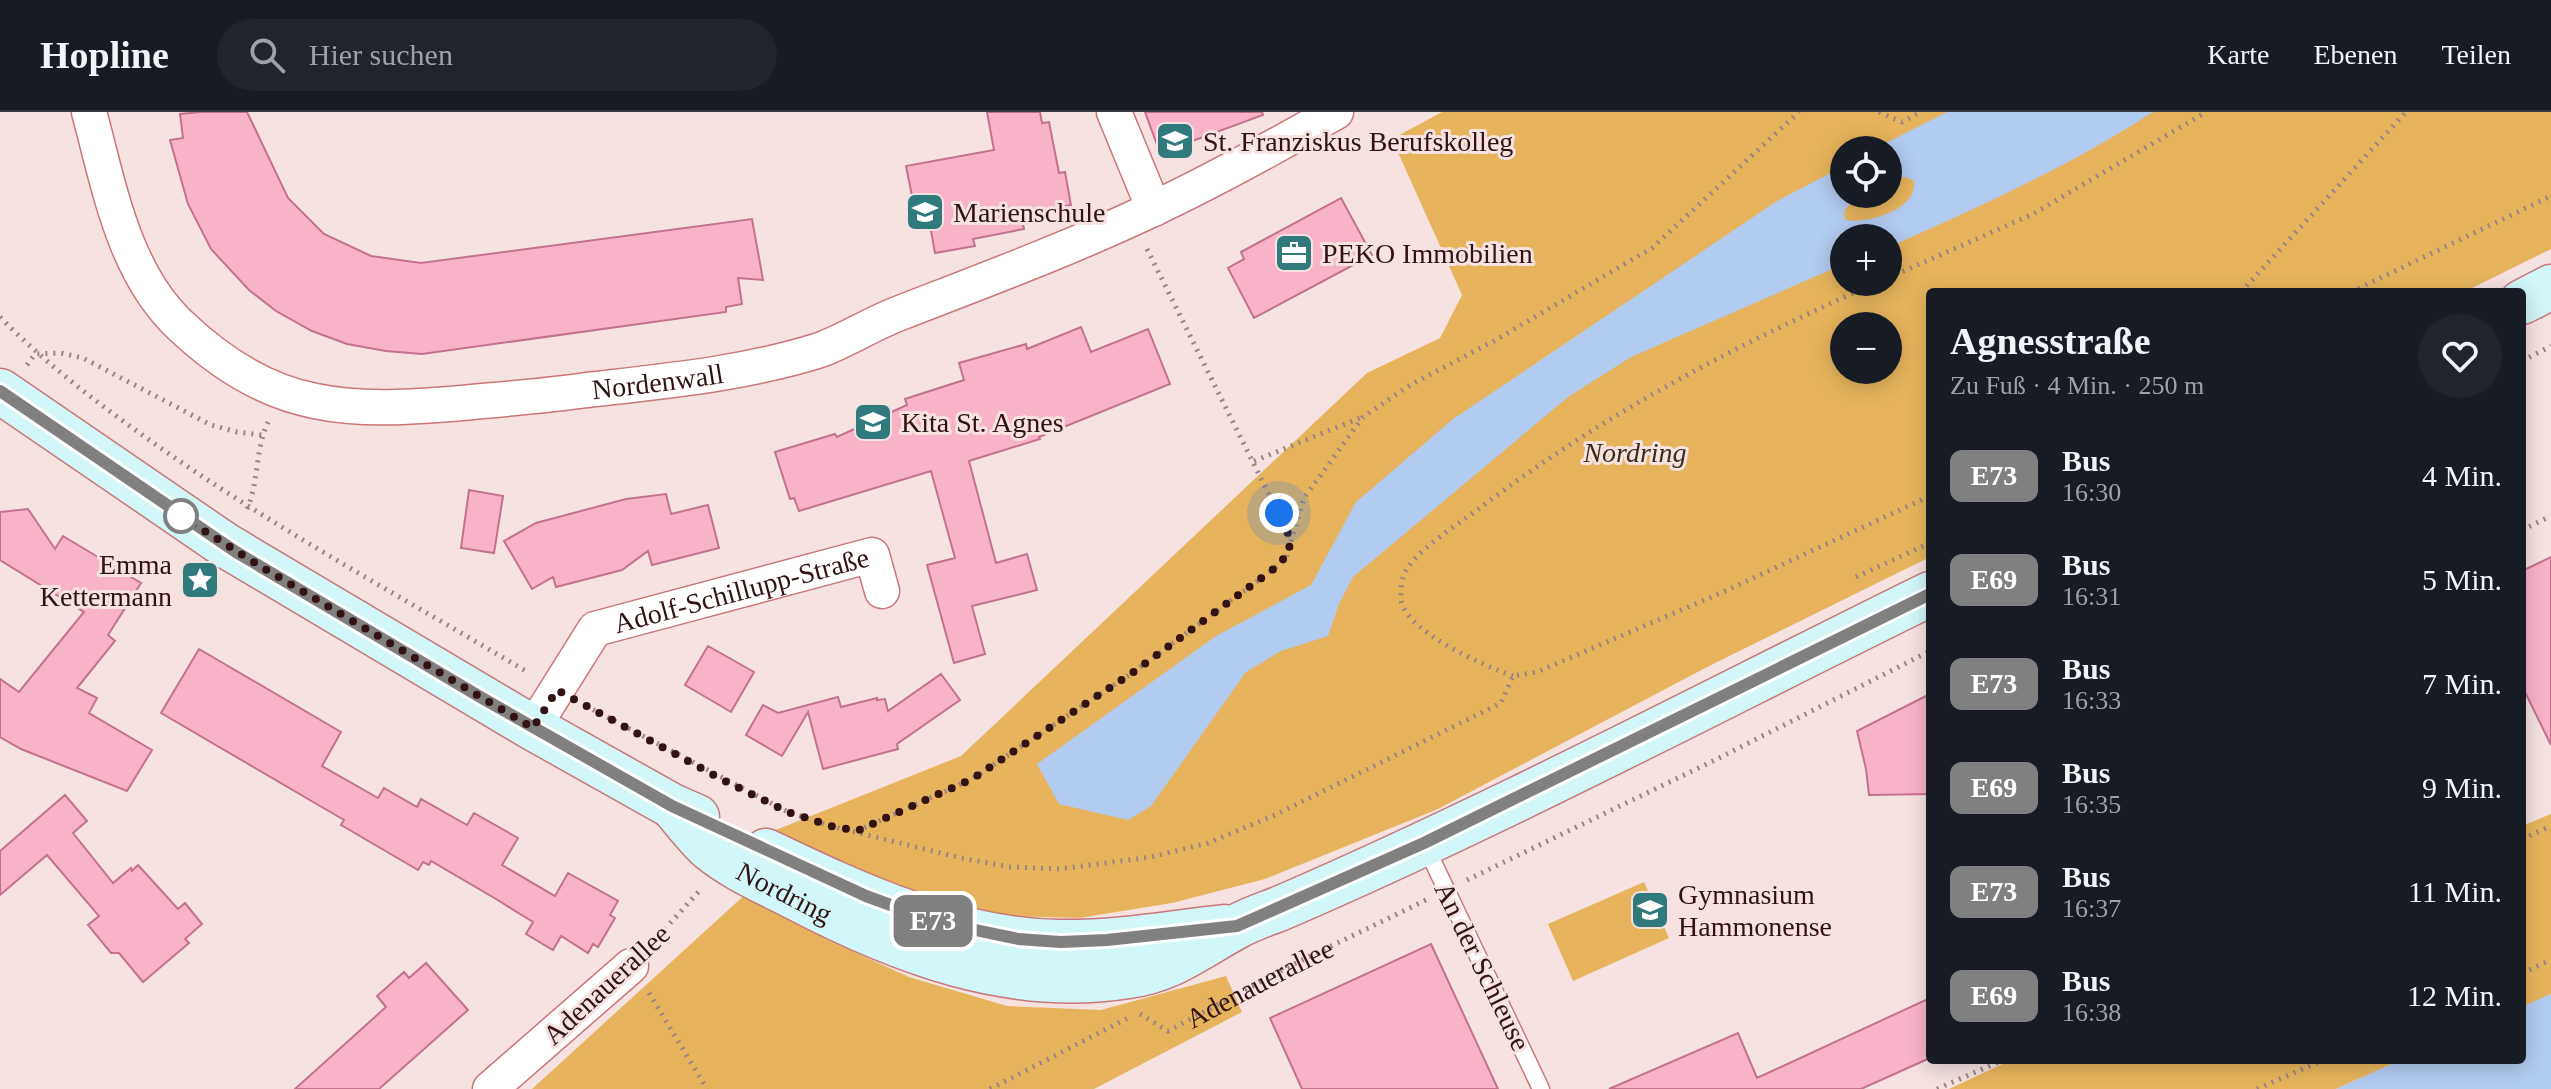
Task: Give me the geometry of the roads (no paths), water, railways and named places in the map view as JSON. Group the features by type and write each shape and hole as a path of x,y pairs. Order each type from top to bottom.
{"main road":[{"path":"2526,300 2551,287"},
{"name":"Nordring","path":"2,393 225,545 533,728 672,806 822,877"},
{"name":"Adenauerallee","path":"914,952 969,969 1021,979 1130,976 1184,959 1237,926 1424,843 1926,596"},
{"name":"Nordring","path":"672,806 708,847 733,866 837,920 914,952"},
{"name":"Adenauerallee","path":"822,877 937,922 1018,939 1061,942 1107,940 1237,926"}],"street":[{"name":"Nordenwall","path":"89,112 135,264 153,293 179,324 209,350 246,375 281,392 317,402 409,407 538,396 730,373 822,349 892,316 1020,267 1143,214 1336,112"},
{"path":"1114,112 1143,214"},
{"name":"Adolf-Schillupp-Straße","path":"533,728 595,629 872,555 882,591"},
{"name":"Adenauerallee","path":"490,1089 631,966"}],"lane":[{"name":"An der Schleuse","path":"1424,843 1541,1089"}],"water":[{"path":"1947,112 2153,112 2057,168 1902,241 1902,224 1830,224 1830,270 1631,357 1568,397 1353,577 1328,636 1281,651 1246,672 1151,806 1128,820 1059,804 1037,764 1216,636 1311,585 1356,502 1453,419 1777,201 1830,173 1830,208 1846,208 1846,220 1866,220 1902,208 1913,191 1914,181 1902,178 1900,136"},
{"path":"2551,994 2551,1089 2336,1089 2392,1064 2526,1064 2526,1005"}],"place":[{"name":"St. Franziskus Berufskolleg","path":"1175,141"},
{"name":"Marienschule","path":"925,212"},
{"name":"PEKO Immobilien","path":"1294,253"},
{"name":"Kita St. Agnes","path":"873,422"},
{"name":"Emma Kettermann","path":"200,580"},
{"name":"Gymnasium Hammonense","path":"1650,910"}]}
